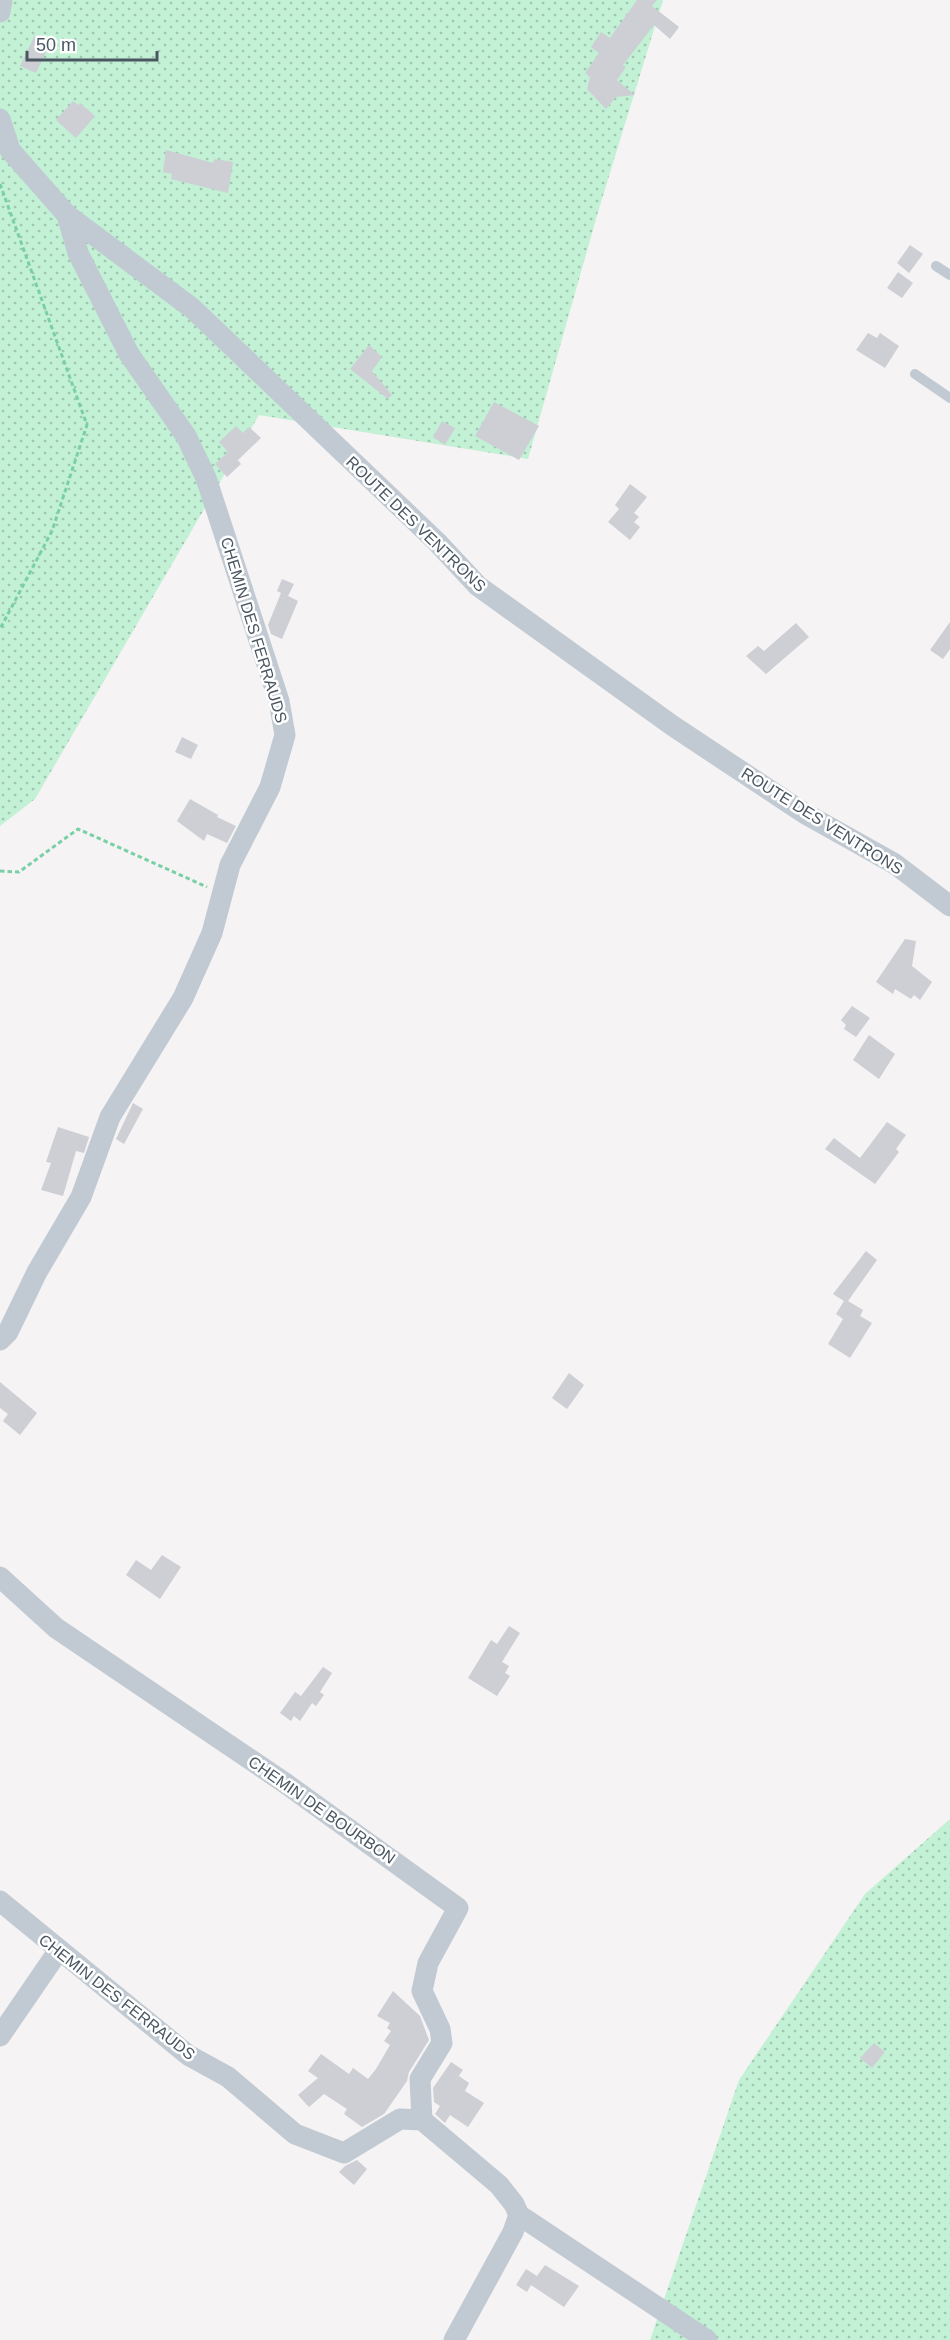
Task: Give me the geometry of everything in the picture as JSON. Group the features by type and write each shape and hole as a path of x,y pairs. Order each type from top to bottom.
{"street":[{"path":"0,12 2,0"},
{"name":"ROUTE DES VENTRONS","path":"0,119 10,150 66,215 192,308 437,542 478,586 674,726 804,813 894,864 950,906"},
{"name":"CHEMIN DES FERRAUDS","path":"0,1340 8,1332 37,1272 81,1197 110,1117 183,998 212,933 230,865 270,787 285,735 279,701 206,478 186,436 129,354 78,253 66,215"},
{"name":"CHEMIN DE BOURBON","path":"0,1577 57,1628 294,1789 458,1908 428,1963 422,1991 440,2029 442,2043 420,2079 422,2120"},
{"name":"CHEMIN DES FERRAUDS","path":"0,1901 188,2055 228,2077 296,2134 344,2153 400,2119 422,2120"},
{"path":"0,2036 59,1950"},
{"path":"422,2120 499,2185 514,2204 519,2215 706,2340"},
{"path":"454,2340 513,2232 519,2215"}],"lane":[{"path":"936,266 950,275"},
{"path":"915,374 950,398"}],"path":[{"path":"0,184 87,425 52,531 0,629"},
{"path":"0,870 19,872 78,829 222,894"}],"green space":[{"path":"0,0 663,0 598,212 528,459 259,415 35,799 0,826"},
{"path":"950,1819 950,2340 650,2340 739,2080 865,1894"}],"building":[{"path":"637,0 657,0 652,6 679,27 670,39 654,25 623,65 626,67 617,80 635,95 616,97 606,109 587,89 590,77 585,73 599,53 591,47 601,32 610,38"},
{"path":"35,35 51,42 36,73 20,66"},
{"path":"73,101 78,105 80,103 95,116 76,138 56,120"},
{"path":"166,150 213,163 215,159 233,162 228,193 171,179 172,174 163,172"},
{"path":"910,245 923,254 909,273 897,263"},
{"path":"898,272 913,283 902,298 887,288"},
{"path":"868,333 877,338 880,333 899,346 885,368 856,350"},
{"path":"369,345 382,357 372,371 392,395 388,399 350,369"},
{"path":"494,402 539,426 519,460 475,436"},
{"path":"442,421 455,428 445,445 433,437"},
{"path":"236,426 243,433 249,427 261,438 238,460 241,464 227,477 215,464 228,452 219,442"},
{"path":"630,484 647,497 634,513 639,517 634,522 640,527 630,540 608,522 619,509 615,505"},
{"path":"282,579 294,584 288,596 298,601 282,639 271,634 268,625 281,593 277,591"},
{"path":"950,622 950,649 943,659 930,650"},
{"path":"796,623 809,637 766,674 746,656 758,646 764,651"},
{"path":"182,737 198,745 191,759 175,752"},
{"path":"190,799 218,815 217,817 236,826 227,843 207,834 204,841 177,821"},
{"path":"905,939 916,941 912,966 932,982 920,1000 914,995 911,999 895,989 893,994 876,982"},
{"path":"852,1006 870,1018 856,1037 844,1029 846,1025 841,1020"},
{"path":"869,1035 895,1054 879,1079 853,1060"},
{"path":"133,1103 143,1109 124,1144 116,1139"},
{"path":"887,1122 906,1135 896,1149 899,1152 875,1184 825,1149 834,1138 860,1158"},
{"path":"58,1127 89,1137 84,1153 76,1151 63,1196 41,1190 51,1163 46,1162"},
{"path":"866,1251 877,1260 848,1301 863,1310 860,1316 872,1323 850,1358 828,1344 843,1319 836,1314 844,1301 833,1294"},
{"path":"569,1373 584,1385 567,1409 552,1398"},
{"path":"0,1382 37,1413 20,1435 3,1421 8,1414 0,1408"},
{"path":"162,1555 181,1567 160,1599 126,1575 136,1560 151,1570"},
{"path":"509,1626 520,1633 502,1662 509,1666 505,1673 510,1676 497,1696 468,1678 491,1640 497,1644"},
{"path":"323,1667 332,1673 320,1692 324,1695 316,1706 312,1703 300,1721 294,1716 291,1721 280,1713 295,1692 301,1696"},
{"path":"393,1991 420,2016 429,2040 409,2072 407,2081 384,2114 362,2127 344,2114 347,2109 324,2094 309,2107 298,2095 318,2078 308,2071 321,2054 349,2074 353,2068 368,2079 376,2069 390,2045 384,2041 391,2031 387,2028 390,2023 377,2016"},
{"path":"874,2043 885,2052 872,2068 860,2058"},
{"path":"451,2062 463,2070 453,2084 459,2076 469,2083 465,2091 484,2103 468,2127 450,2115 445,2123 435,2114 440,2106 434,2102 433,2088"},
{"path":"357,2160 367,2169 354,2185 339,2172"},
{"path":"545,2265 579,2286 564,2307 531,2285 527,2292 516,2285 526,2269 537,2276"}]}
